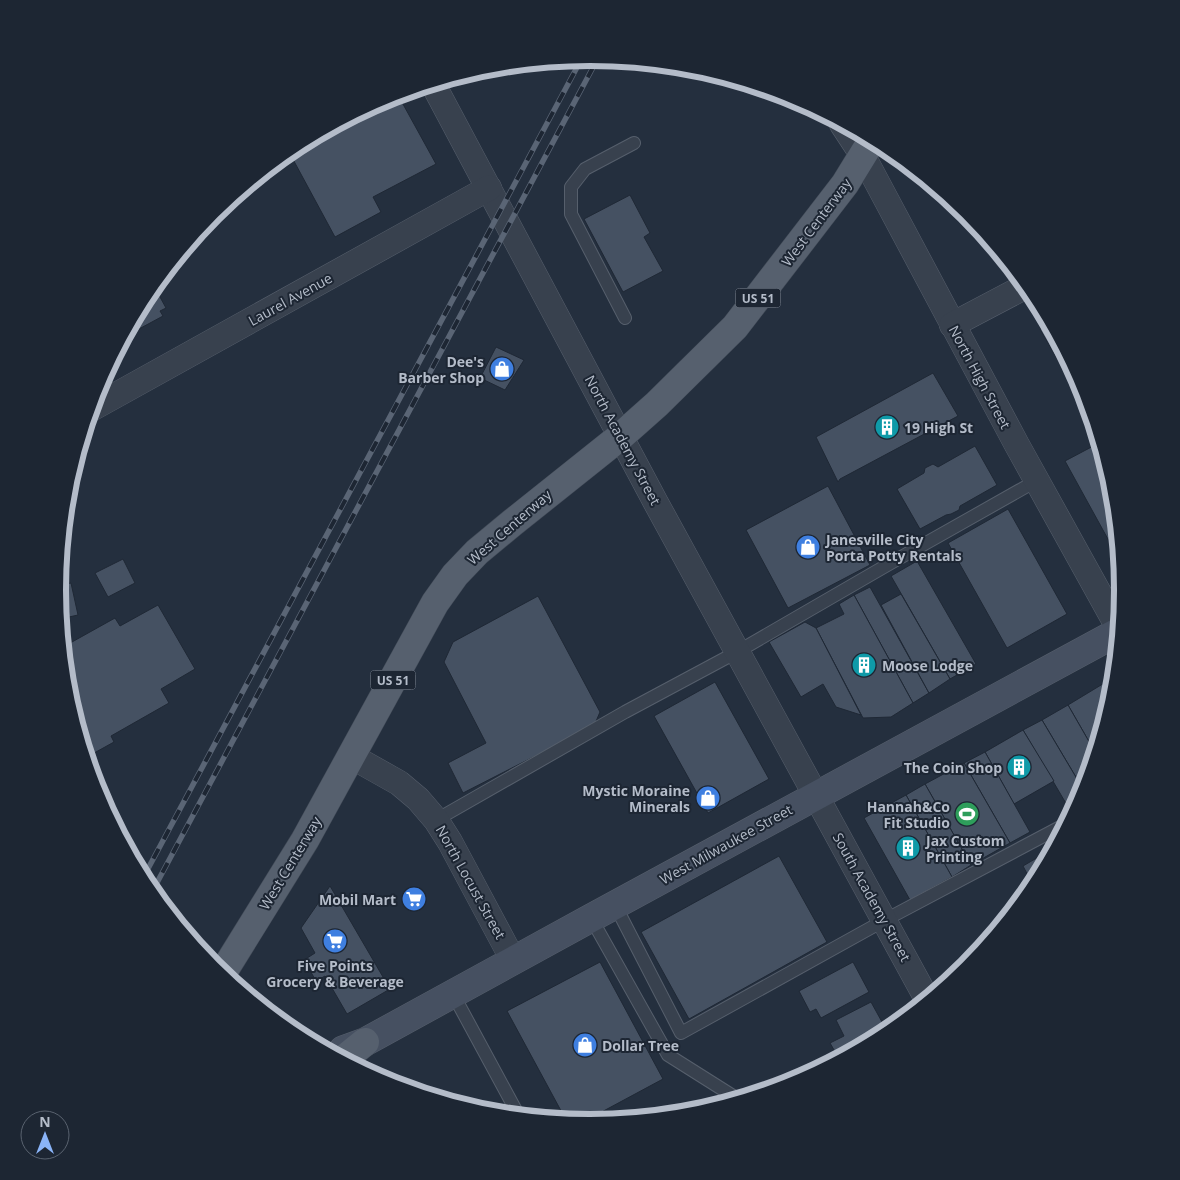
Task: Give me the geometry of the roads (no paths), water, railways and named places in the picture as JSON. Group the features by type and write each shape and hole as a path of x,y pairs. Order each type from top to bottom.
{"main road":[{"name":"West Centerway","path":"227,966 305,840 434,603 477,552 621,436 677,385 735,327 845,184 867,148"},
{"name":"West Milwaukee Street","path":"341,1051 365,1042 1112,634"},
{"path":"349,1055 365,1042"}],"street":[{"name":"North Academy Street","path":"436,90 737,652 816,795"},
{"name":"North High Street","path":"867,148 952,326 1113,619"},
{"name":"Laurel Avenue","path":"101,403 490,188"},
{"path":"952,326 1019,290"},
{"name":"North Locust Street","path":"351,756 399,783 418,799 436,820 450,842 513,960"},
{"name":"South Academy Street","path":"816,795 924,993"}],"lane":[{"path":"625,318 571,214 571,187 585,169 634,143"},
{"path":"436,820 616,717 737,652 1036,481"},
{"path":"615,905 681,1032 885,920 1056,829"},
{"path":"590,918 668,1055 729,1095"},
{"path":"453,994 516,1108"}],"railway":[{"path":"148,870 578,66"},
{"path":"157,883 594,66"}],"place":[{"name":"Dee's Barber Shop","path":"502,369"},
{"name":"19 High St","path":"887,427"},
{"name":"Janesville City Porta Potty Rentals","path":"808,547"},
{"name":"Moose Lodge","path":"864,665"},
{"name":"The Coin Shop","path":"1019,767"},
{"name":"Mystic Moraine Minerals","path":"708,798"},
{"name":"Hannah&Co Fit Studio","path":"967,814"},
{"name":"Jax Custom Printing","path":"908,848"},
{"name":"Mobil Mart","path":"414,899"},
{"name":"Five Points Grocery & Beverage","path":"335,941"},
{"name":"Dollar Tree","path":"585,1045"}]}
